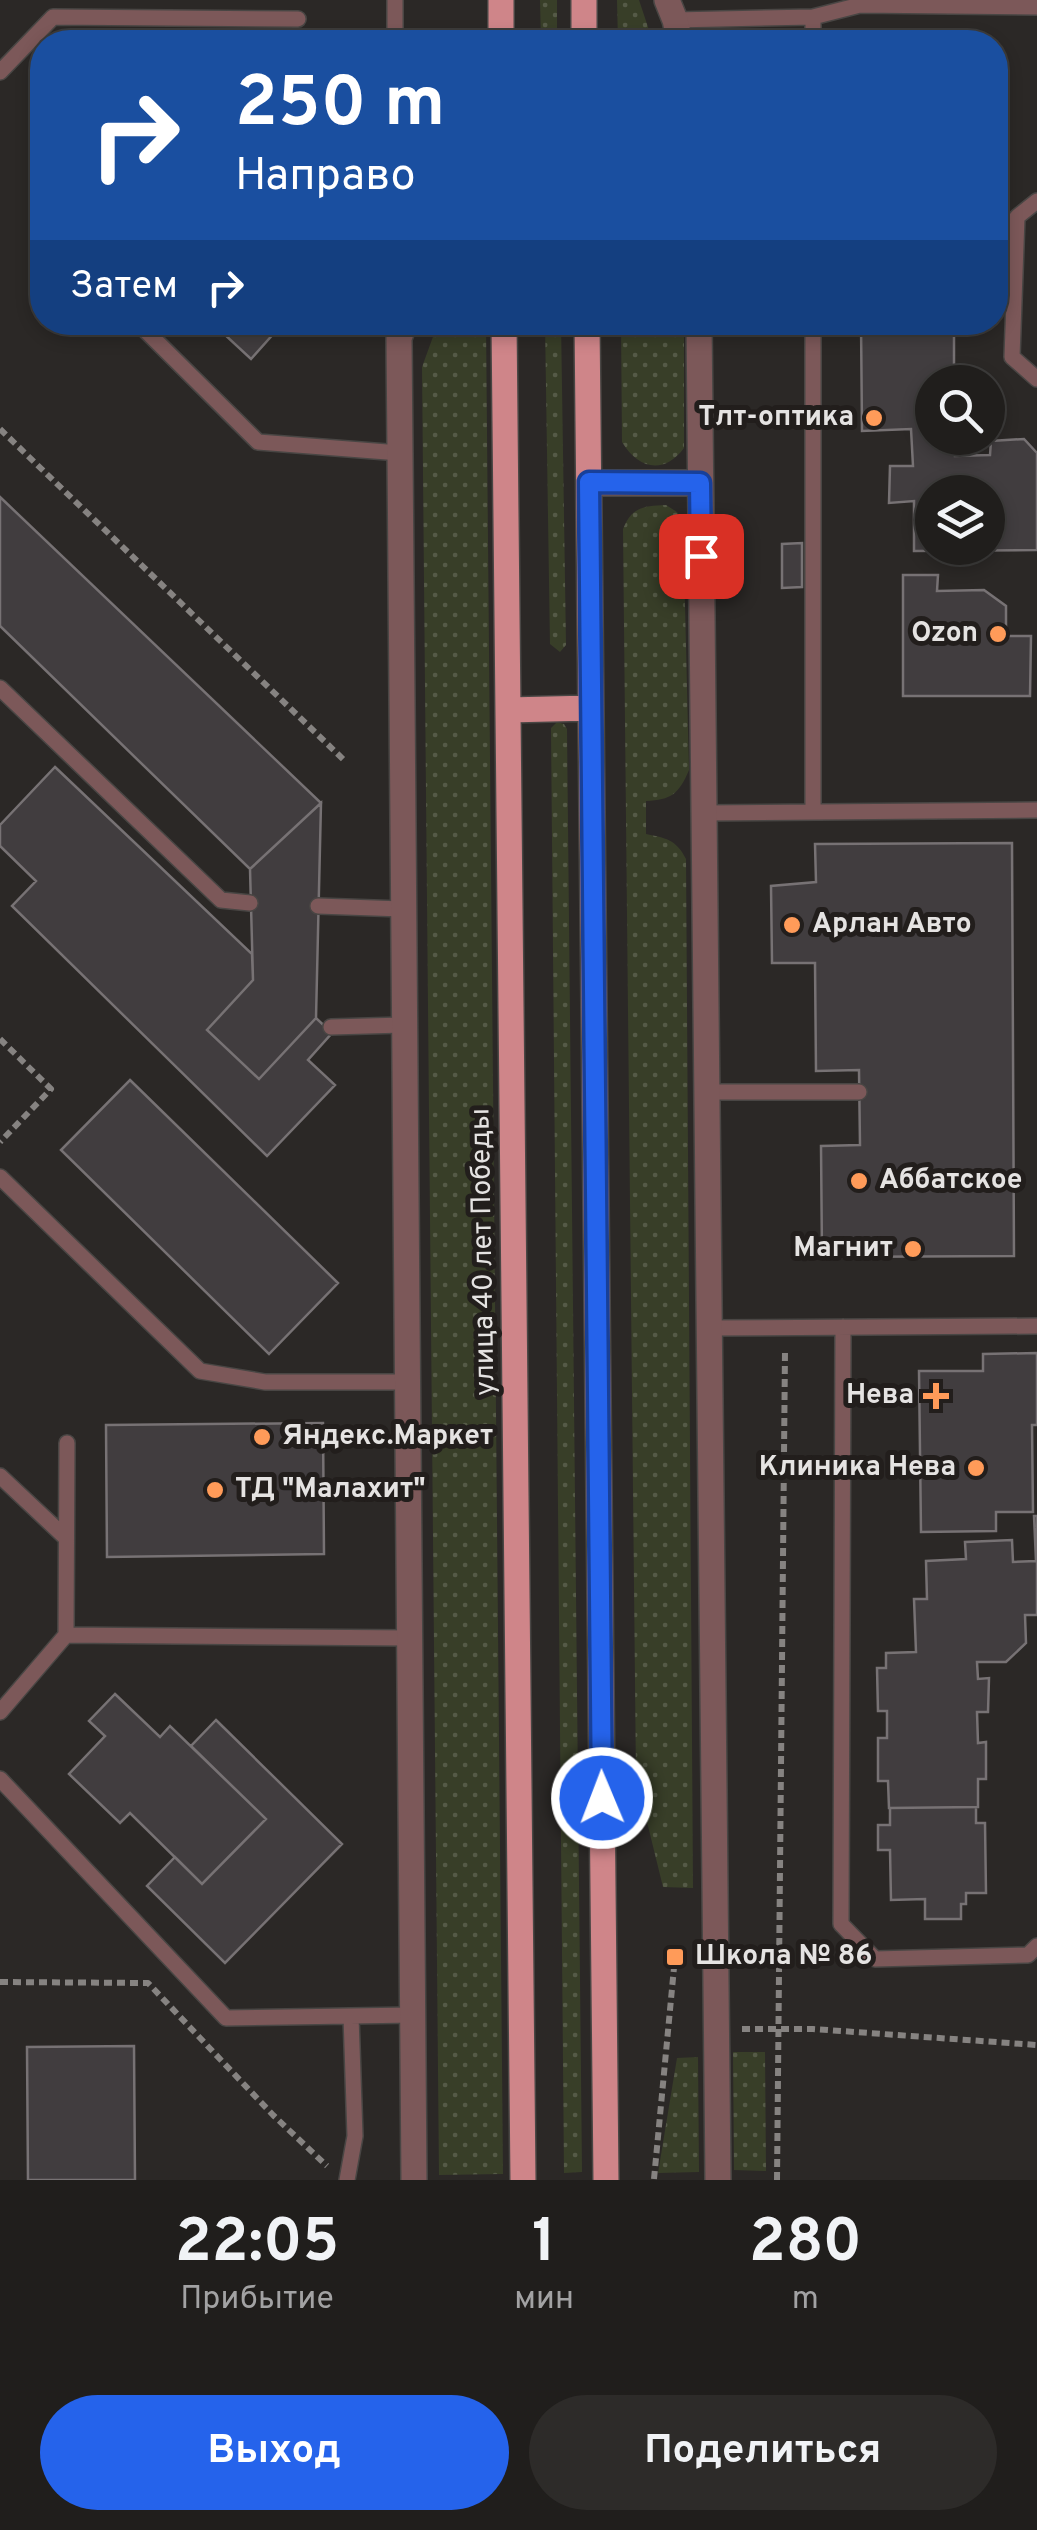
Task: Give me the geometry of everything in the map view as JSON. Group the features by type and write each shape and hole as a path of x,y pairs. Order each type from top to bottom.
{"main road":[{"path":"500,0 501,30"},
{"path":"584,0 584,30"},
{"name":"улица 40 лет Победы","path":"504,335 523,2180"},
{"path":"587,335 606,2180"},
{"path":"508,710 591,708"}],"street":[{"path":"401,335 402,909 414,2180"},
{"path":"698,335 718,2180"},
{"path":"589,482 700,483"}],"lane":[{"path":"395,0 396,30"},
{"path":"674,21 813,17 860,3 1037,7"},
{"path":"33,30 51,8 298,20"},
{"path":"813,17 813,30"},
{"path":"0,72 30,34"},
{"path":"1037,201 1016,216 1012,357 1037,379"},
{"path":"150,335 258,442 400,452"},
{"path":"812,812 813,335"},
{"path":"0,688 221,900 250,903"},
{"path":"704,812 1037,810"},
{"path":"318,906 402,909"},
{"path":"330,1027 404,1025"},
{"path":"706,1092 859,1092"},
{"path":"0,1177 200,1371 265,1382 408,1382"},
{"path":"708,1328 1037,1326"},
{"path":"842,1327 841,1924 874,1960 1028,1955 1037,1946"},
{"path":"0,1712 66,1635 66,1444"},
{"path":"0,1476 66,1538"},
{"path":"66,1635 410,1638"},
{"path":"0,1780 226,2018 413,2015"},
{"path":"347,2180 355,2136 351,2016"}],"path":[{"path":"0,429 345,761"},
{"path":"0,1039 51,1089 0,1142"},
{"path":"778,2180 785,1328"},
{"path":"654,2178 675,1957"},
{"path":"0,1982 148,1983 273,2116 330,2168"},
{"path":"716,2029 778,2028 1037,2044"}],"green space":[{"path":"540,0 557,0 557,30 541,30"},
{"path":"617,0 639,0 649,30 618,30"},
{"path":"434,335 486,335 503,2174 439,2175 422,367"},
{"path":"545,335 561,335 566,645 560,652 550,644"},
{"path":"621,335 684,335 684,448 668,462 652,465 636,458 622,442"},
{"path":"666,505 677,512 683,523 689,770 673,794 646,801 646,834 674,843 686,859 693,1888 663,1887 636,1777 623,529 639,509"},
{"path":"557,722 567,729 582,2172 564,2173 551,728"},
{"path":"733,2052 765,2052 766,2171 734,2170"},
{"path":"698,2057 699,2172 658,2173 677,2058"}],"building":[{"path":"225,335 272,335 251,359"},
{"path":"861,335 954,335 954,365 915,365 915,455 1005,455 1005,440 1024,439 1037,453 1037,550 1005,550 1005,475 915,475 914,551 914,501 889,503 890,466 913,466 911,429 862,431"},
{"path":"0,497 321,803 250,869 0,626"},
{"path":"802,543 802,587 782,588 782,544"},
{"path":"903,575 938,575 937,591 984,590 1006,606 1006,636 1031,636 1030,696 903,696"},
{"path":"55,767 252,954 253,980 207,1030 259,1079 316,1018 332,1033 308,1060 335,1085 267,1156 12,906 36,881 0,846 0,825"},
{"path":"321,803 316,1018 259,1079 207,1030 253,980 250,869"},
{"path":"1012,843 1014,1256 822,1257 821,1146 860,1145 859,1070 816,1071 815,963 772,963 771,886 816,882 815,844"},
{"path":"130,1080 338,1283 269,1354 61,1150"},
{"name":"Клиника Нева","path":"1037,1353 1037,1425 1032,1425 1033,1512 996,1512 996,1531 921,1532 919,1371 983,1371 983,1354"},
{"name":"ТД \"Малахит\"","path":"323,1423 324,1554 107,1557 106,1425"},
{"path":"1037,1516 1037,1615 1025,1615 1026,1643 1006,1662 977,1662 978,1679 989,1678 988,1712 977,1712 978,1743 986,1742 986,1779 978,1779 978,1807 889,1808 888,1781 878,1781 878,1738 887,1738 887,1711 878,1711 877,1668 886,1668 886,1653 916,1652 914,1599 927,1599 926,1561 966,1559 965,1542 1012,1540 1013,1562 1036,1561"},
{"path":"115,1694 160,1737 170,1726 266,1819 202,1884 130,1813 120,1823 69,1774 105,1736 89,1721"},
{"path":"216,1720 342,1844 225,1963 147,1886 175,1857 202,1884 266,1819 191,1746"},
{"path":"976,1807 976,1823 985,1823 986,1893 966,1893 961,1919 925,1919 925,1899 891,1900 890,1850 878,1850 878,1825 890,1825 890,1808"},
{"path":"134,2046 135,2180 28,2180 27,2047"}],"place":[{"name":"Тлт-оптика","path":"874,418"},
{"name":"Ozon","path":"998,634"},
{"name":"Арлан Авто","path":"792,925"},
{"name":"Аббатское","path":"859,1181"},
{"name":"Магнит","path":"913,1249"},
{"name":"Нева","path":"936,1396"},
{"name":"Яндекс.Маркет","path":"262,1437"},
{"name":"Клиника Нева","path":"976,1468"},
{"name":"ТД \"Малахит\"","path":"215,1490"},
{"name":"Школа № 86","path":"675,1957"}],"route":[{"path":"602,1798 589,482 700,483 701,556"}]}
